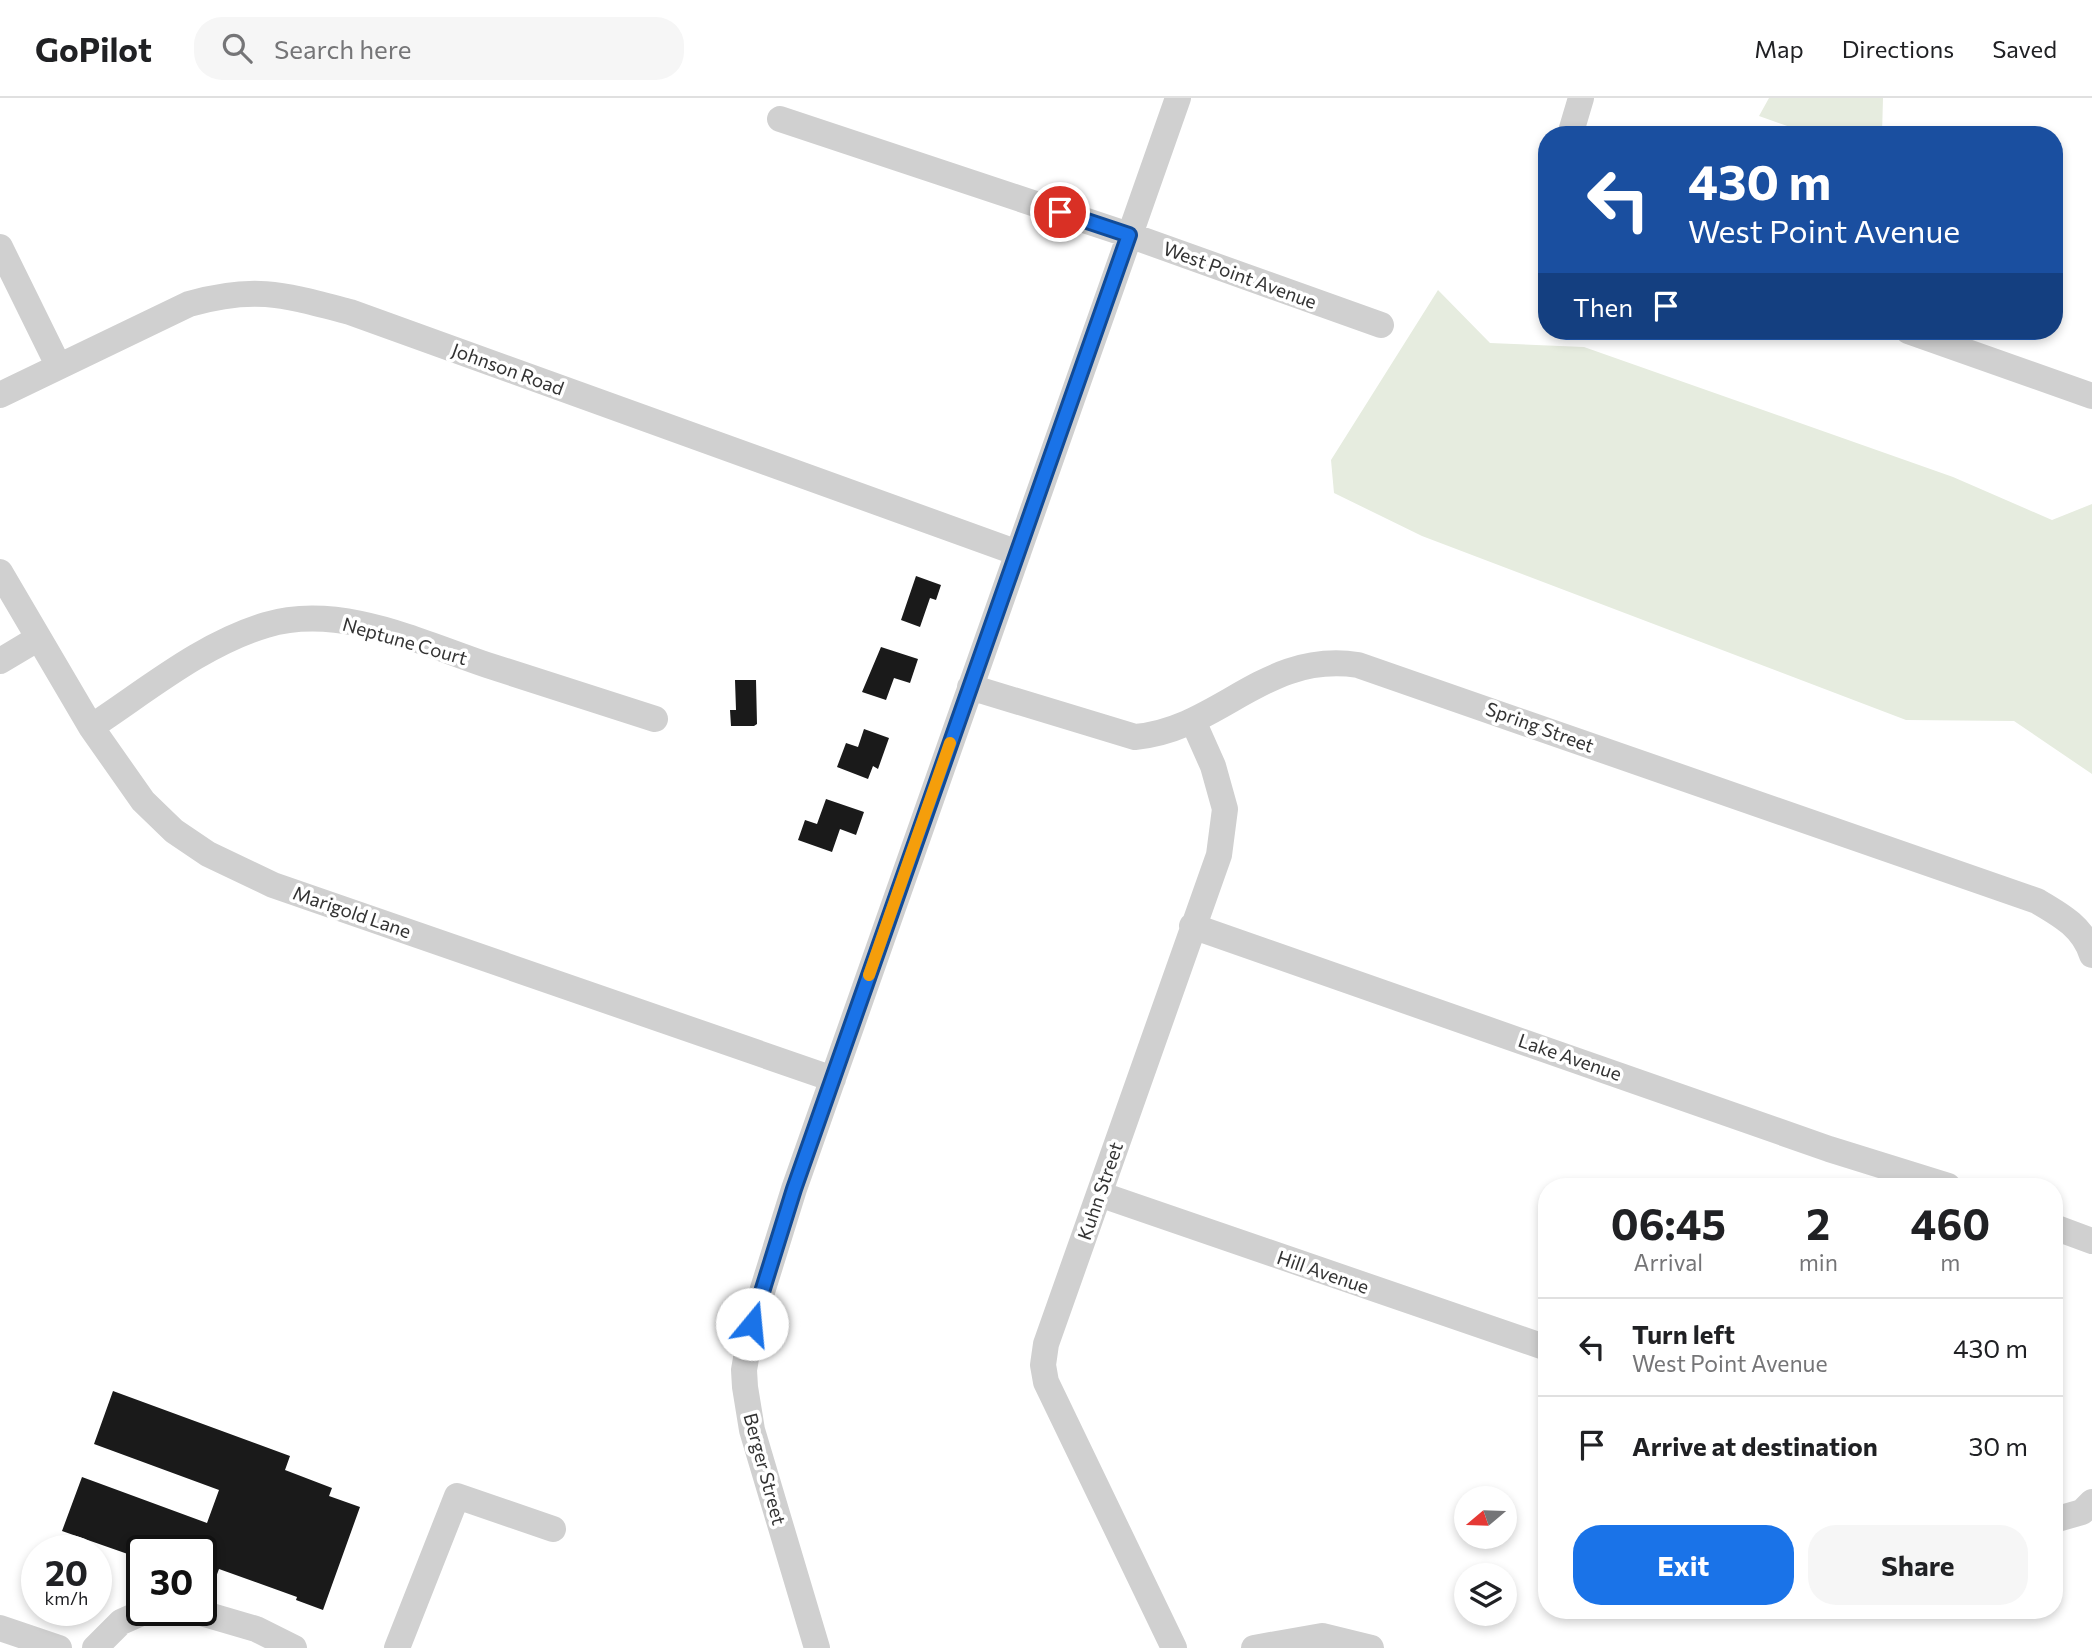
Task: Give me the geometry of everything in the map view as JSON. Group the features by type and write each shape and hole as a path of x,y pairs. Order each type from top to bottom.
{"street":[{"name":"Berger Street","path":"817,1648 752,1430 744,1370 752,1324 833,1079 1178,98"},
{"path":"1573,126 1581,98"},
{"name":"West Point Avenue","path":"780,119 1129,235 1381,325"},
{"path":"0,247 58,365"},
{"name":"Johnson Road","path":"0,395 159,316 209,298 256,291 298,298 350,312 1018,553"},
{"path":"1933,340 2092,396"},
{"name":"Marigold Lane","path":"0,572 37,639 92,727 144,801 174,831 208,854 286,890 833,1079"},
{"name":"Neptune Court","path":"92,727 223,641 266,625 300,618 349,622 397,635 655,719"},
{"path":"0,661 37,639"},
{"name":"Spring Street","path":"970,687 1135,737 1162,734 1193,721 1272,675 1316,663 1358,665 2037,901 2068,919 2088,945 2092,955"},
{"name":"Kuhn Street","path":"1174,1648 1046,1382 1043,1365 1046,1344 1219,855 1225,809 1213,766 1193,721"},
{"name":"Lake Avenue","path":"1192,926 1829,1149 1922,1178"},
{"name":"Hill Avenue","path":"1099,1194 1538,1345"},
{"path":"2063,1230 2092,1241"},
{"path":"397,1648 457,1496 553,1529"},
{"path":"2063,1517 2082,1512 2092,1502"},
{"path":"217,1618 256,1629 294,1648"},
{"path":"95,1648 126,1620"},
{"path":"0,1628 59,1648"},
{"path":"1254,1648 1322,1636 1371,1648"}],"shaded area":[{"path":"1769,98 1883,98 1882,126 1787,126 1759,116"},
{"path":"1438,290 1490,343 1584,347 1953,477 2052,520 2092,504 2092,774 2014,721 1906,720 1422,536 1334,493 1331,460"}],"building":[{"path":"916,576 941,585 936,600 930,598 920,627 901,620"},
{"path":"881,647 918,659 910,683 894,678 886,700 862,692"},
{"path":"735,680 756,680 757,724 754,726 731,726 730,710 736,710"},
{"path":"864,729 889,738 878,769 873,766 868,779 837,767 846,743 858,747"},
{"path":"826,799 864,812 856,835 840,829 832,852 798,840 805,820 817,824"},
{"path":"113,1391 290,1456 285,1470 332,1488 329,1496 360,1507 323,1610 296,1600 297,1597 219,1569 217,1574 217,1535 126,1535 126,1553 112,1548 112,1535 73,1535 62,1531 82,1477 207,1523 219,1490 94,1444"}],"slow traffic":[{"path":"869,975 950,743"}],"route":[{"path":"752,1324 794,1189 1129,235 1060,212"}]}
